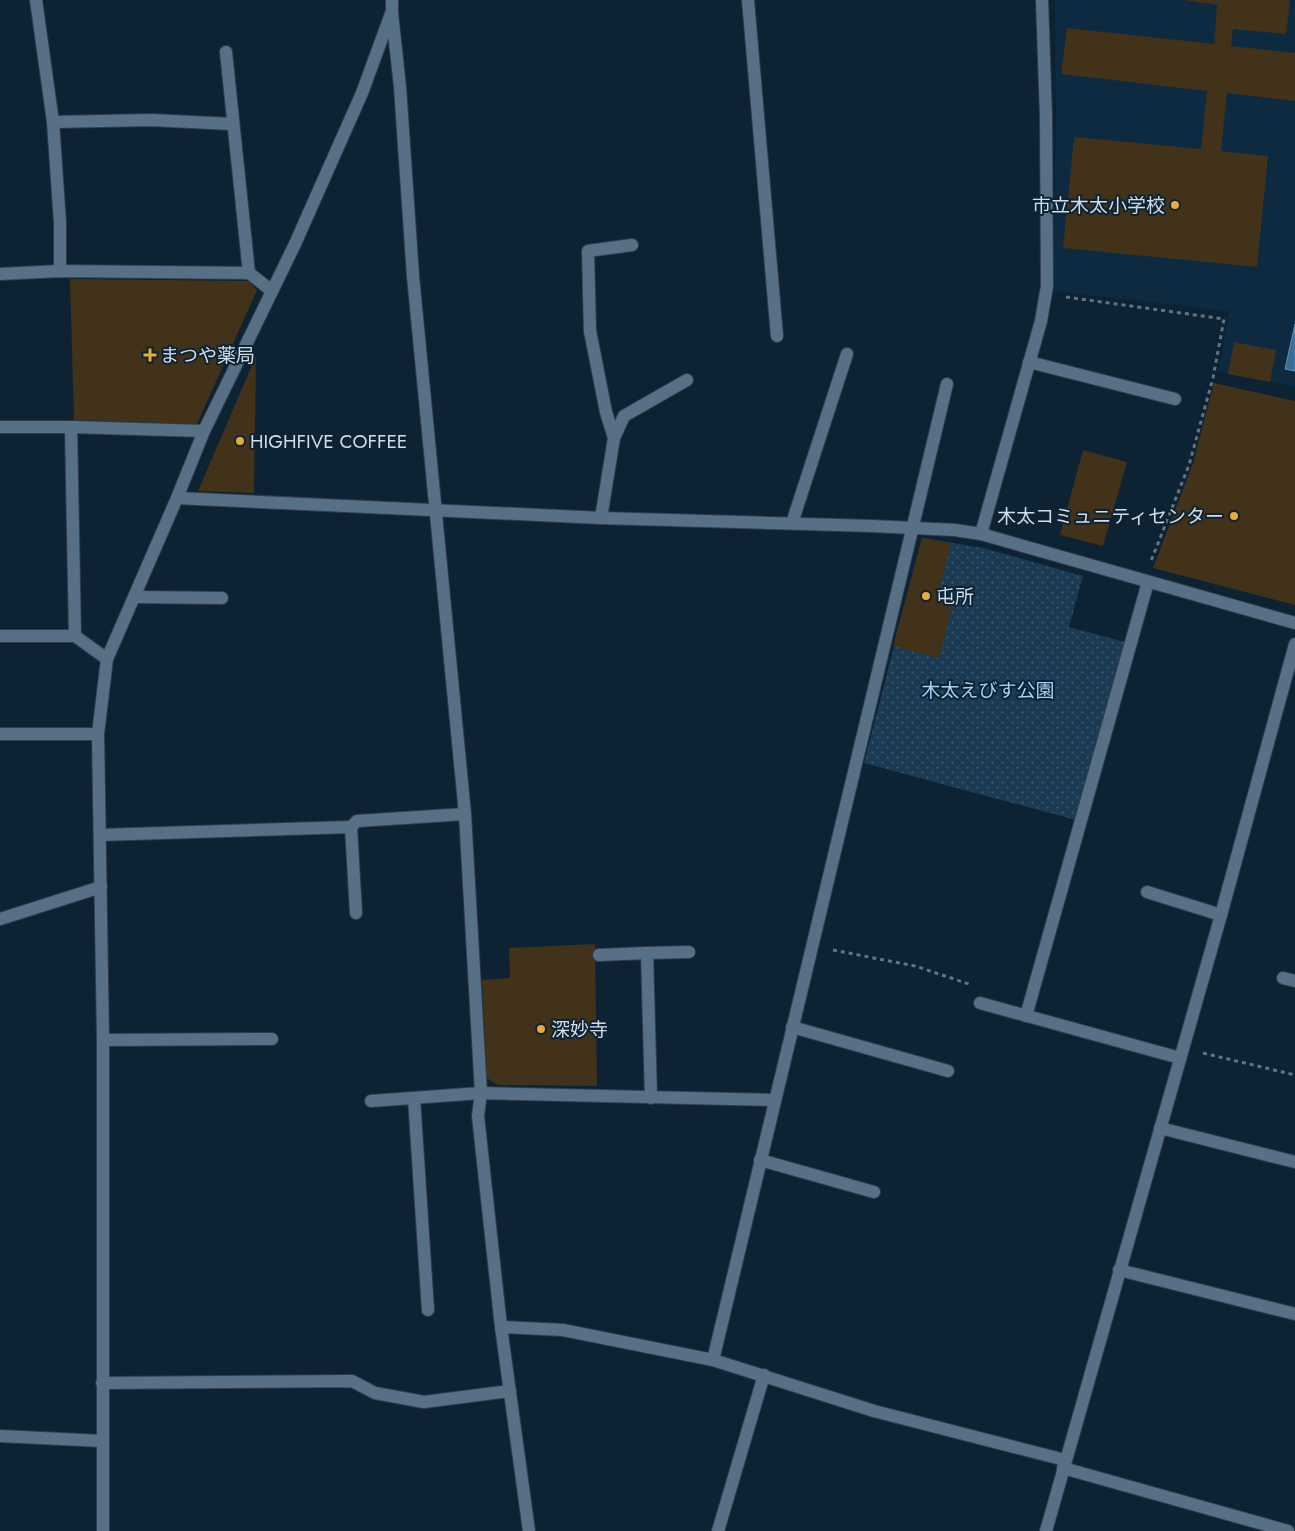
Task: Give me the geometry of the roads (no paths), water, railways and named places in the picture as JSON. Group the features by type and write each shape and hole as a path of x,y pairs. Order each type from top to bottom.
{"street":[{"path":"36,0 53,122 60,223 60,271"},
{"path":"748,0 777,336"},
{"path":"981,534 1041,321 1047,286 1046,117 1042,0"},
{"path":"103,1531 103,1040 98,734 107,659 204,431 295,244 362,93 392,6"},
{"path":"392,6 400,87 413,276 465,814 482,1094 478,1116 501,1327 529,1531"},
{"path":"226,52 248,273"},
{"path":"53,122 150,120 232,124"},
{"path":"614,438 606,412 590,331 588,250 632,245"},
{"path":"0,274 60,271 248,273 272,291"},
{"path":"792,523 847,354"},
{"path":"1029,362 1175,399"},
{"path":"601,518 614,438 624,416 687,380"},
{"path":"713,1360 947,384"},
{"path":"0,427 204,431"},
{"path":"71,427 75,636"},
{"path":"177,498 601,518 955,530 981,534 1295,623"},
{"path":"1026,1016 1146,581"},
{"path":"134,597 222,598"},
{"path":"0,636 75,636 107,659"},
{"path":"1046,1531 1221,915 1295,644"},
{"path":"0,734 98,734"},
{"path":"356,913 351,828 356,821 465,814"},
{"path":"100,835 351,828"},
{"path":"0,919 101,887"},
{"path":"1147,892 1221,915"},
{"path":"599,955 689,952"},
{"path":"647,953 651,1098"},
{"path":"980,1003 1026,1016 1181,1053"},
{"path":"792,1028 948,1071"},
{"path":"103,1040 272,1039"},
{"path":"372,1100 482,1094 775,1100"},
{"path":"414,1098 428,1310"},
{"path":"1160,1128 1295,1162"},
{"path":"760,1160 874,1192"},
{"path":"1119,1270 1295,1314"},
{"path":"501,1327 563,1330 713,1360 874,1411 1064,1464 1288,1531"},
{"path":"718,1531 764,1376"},
{"path":"102,1383 352,1381 375,1393 424,1402 510,1391"},
{"path":"0,1436 102,1441"}],"place":[{"name":"市立木太小学校","path":"1175,205"},
{"name":"まつや薬局","path":"150,355"},
{"name":"HIGHFIVE COFFEE","path":"240,441"},
{"name":"木太コミュニティセンター","path":"1234,516"},
{"name":"屯所","path":"926,596"},
{"name":"深妙寺","path":"541,1029"}],"park label":[{"name":"木太えびす公園","path":"988,690"}]}
